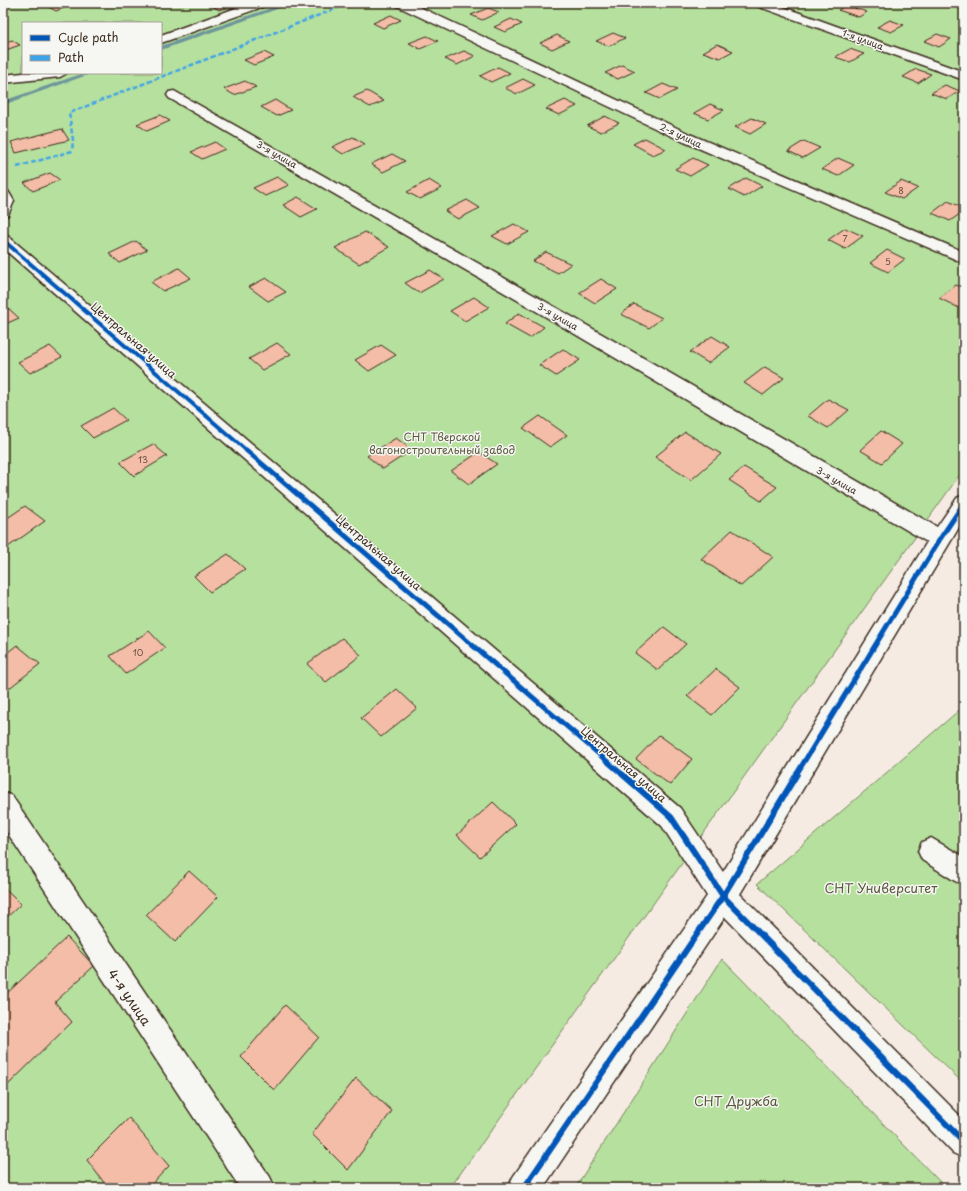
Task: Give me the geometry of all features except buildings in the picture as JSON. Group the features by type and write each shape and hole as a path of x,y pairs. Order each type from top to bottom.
{"street":[{"path":"162,39 261,3"},
{"name":"2-я улица","path":"401,3 687,138 964,258"},
{"name":"1-я улица","path":"761,3 964,76"},
{"path":"3,79 50,74"},
{"name":"3-я улица","path":"174,95 542,307 940,540"},
{"path":"3,194 6,201 3,212"},
{"name":"Центральная улица","path":"3,240 671,817 723,896 964,1142"},
{"path":"524,1188 723,896 964,503"},
{"name":"4-я улица","path":"3,804 259,1188"},
{"path":"931,851 964,872"}],"green space":[{"name":"СНТ Тверской вагоностроительный завод","path":"3,3 942,3 964,10 964,469 450,1188 3,1188"},
{"name":"СНТ Университет","path":"964,706 964,1084 757,884"},
{"name":"СНТ Дружба","path":"722,959 946,1188 575,1188"}],"waterway":[{"path":"162,48 291,3"},
{"path":"3,103 87,74"}],"marked path":[{"path":"17,167 72,151 73,140 69,113 350,3"}],"cycle path":[{"path":"3,240 671,817 723,896 964,1142"},
{"path":"524,1188 723,896 940,539 964,503"}]}
